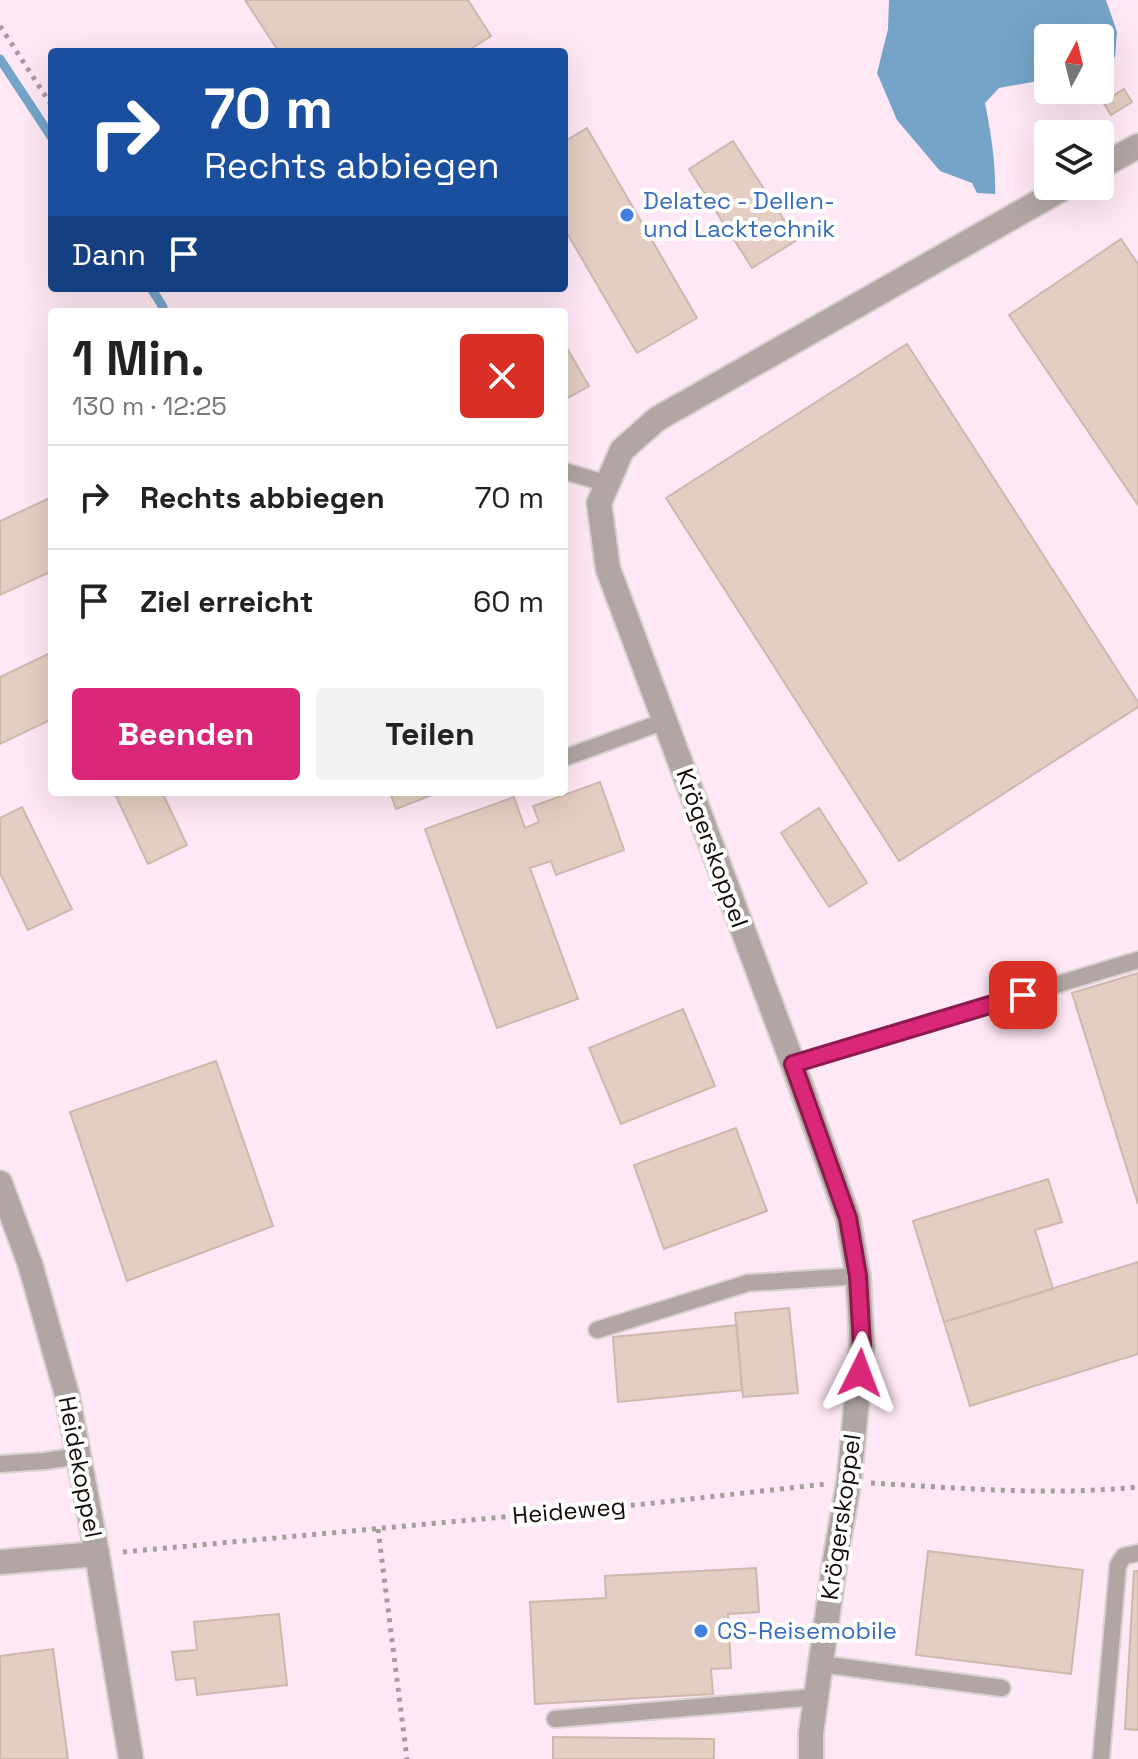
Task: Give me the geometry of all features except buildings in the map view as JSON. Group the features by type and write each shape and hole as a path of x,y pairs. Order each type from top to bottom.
{"street":[{"path":"1114,159 1138,146"},
{"name":"Krögerskoppel","path":"811,1759 811,1733 820,1664 849,1481 862,1346 858,1276 848,1218 608,569 599,503 622,450 657,419 1042,200"},
{"name":"Heidekoppel","path":"0,1183 30,1264 67,1395 131,1759"},
{"path":"0,1562 97,1554"}],"lane":[{"path":"568,472 608,484"},
{"path":"568,757 665,721"},
{"path":"793,1064 1138,960"},
{"path":"597,1330 748,1283 858,1276"},
{"path":"0,1464 78,1456"},
{"path":"1101,1759 1118,1565 1124,1556 1138,1553"},
{"path":"820,1664 1002,1688"},
{"path":"555,1719 816,1697"}],"path":[{"path":"0,26 48,100"},
{"name":"Heideweg","path":"97,1554 629,1506 849,1481 1001,1491 1091,1492 1138,1487"},
{"path":"378,1529 407,1759"}],"shaded area":[{"path":"0,0 1138,0 1138,1759 0,1759"}],"water":[{"path":"889,0 1106,0 1117,32 1114,58 1114,24 1034,24 1034,82 999,88 985,103 993,148 995,194 977,193 972,183 940,171 897,120 877,73 888,29"}],"waterway":[{"path":"0,59 48,132"},
{"path":"154,292 163,307"}],"place":[{"name":"Delatec - Dellen- und Lacktechnik","path":"627,215"},
{"name":"CS-Reisemobile","path":"701,1631"}],"route":[{"path":"860,1373 862,1346 858,1276 848,1218 793,1064 1023,995"}]}
